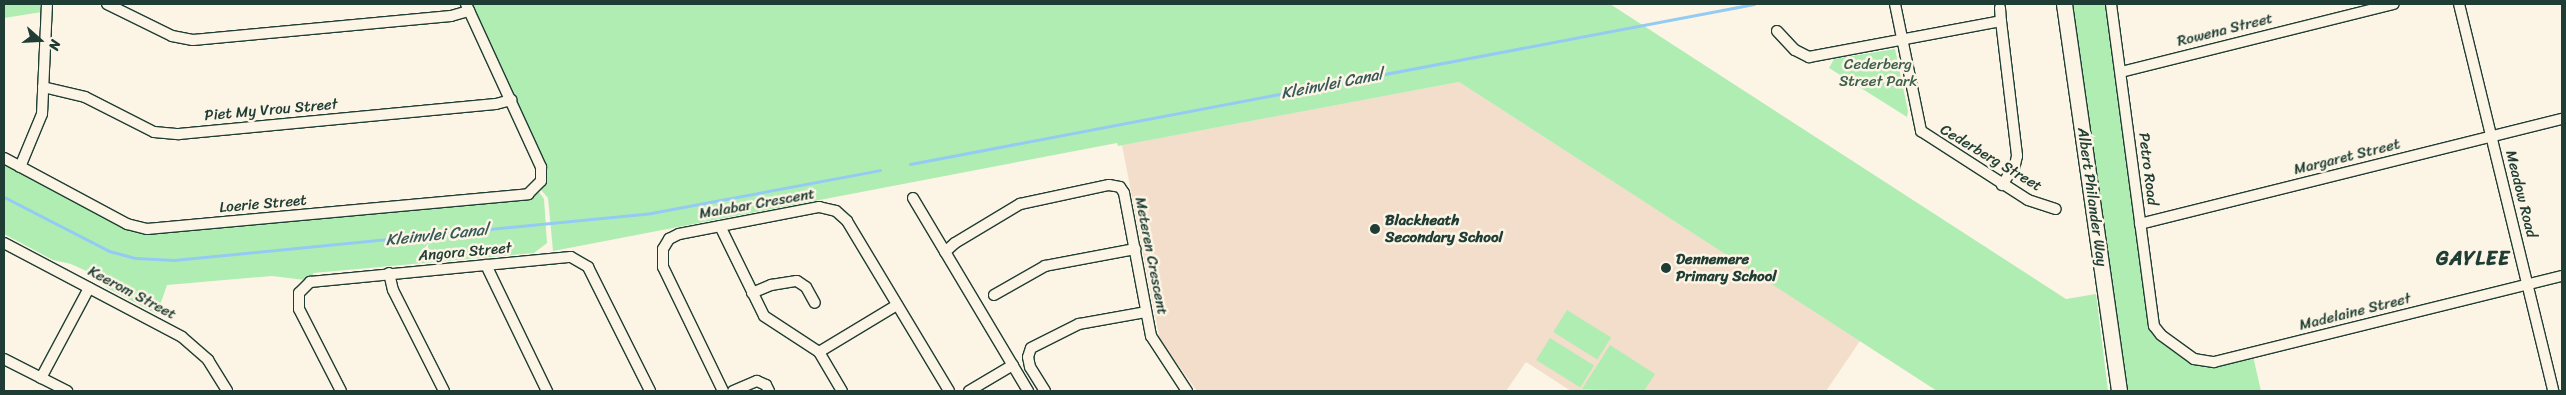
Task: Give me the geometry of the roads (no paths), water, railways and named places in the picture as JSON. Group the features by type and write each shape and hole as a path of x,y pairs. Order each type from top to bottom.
{"street":[{"path":"20,167 40,123 47,4"},
{"path":"107,4 172,36 193,40 451,16 468,7 511,100"},
{"name":"Cederberg Street","path":"1895,4 1921,131 2002,185 2028,200 2056,209"},
{"name":"Albert Philander Way","path":"2064,4 2119,391"},
{"name":"Petro Road","path":"2111,4 2154,326 2161,336"},
{"name":"Rowena Street","path":"2121,72 2394,4"},
{"name":"Meadow Road","path":"2459,4 2529,284 2553,391"},
{"path":"2000,8 2017,156 2015,165 2002,185"},
{"path":"1777,31 1795,50 1809,57 2001,21"},
{"name":"Piet My Vrou Street","path":"43,87 85,96 154,132 179,134 496,104 511,100"},
{"name":"Loerie Street","path":"4,158 127,224 147,229 525,195 539,185 542,167 511,100"},
{"name":"Margaret Street","path":"2140,224 2562,119"},
{"name":"Meteren Crescent","path":"946,252 954,243 1020,204 1112,184 1120,187 1124,193 1146,312 1154,344 1187,391"},
{"path":"913,198 1028,391"},
{"name":"Malabar Crescent","path":"724,391 661,258 665,244 674,236 819,207 836,211 847,221 948,391"},
{"path":"720,226 752,293 770,321 819,352 842,391"},
{"name":"Keerom Street","path":"4,243 191,344 208,360 227,391"},
{"path":"994,295 1044,266 1134,249"},
{"name":"Angora Street","path":"340,391 299,309 299,293 305,284 315,280 578,259 588,267 650,391"},
{"path":"486,265 547,391"},
{"path":"389,274 394,290 444,391"},
{"name":"Madelaine Street","path":"2161,336 2194,359 2214,362 2562,276"},
{"path":"752,293 771,285 796,281 806,287 815,302"},
{"path":"41,378 89,288"},
{"path":"819,352 897,305"},
{"path":"1045,391 1030,367 1029,351 1078,324 1146,312"},
{"path":"4,359 67,391"},
{"path":"969,391 1013,365"},
{"path":"733,391 758,382 766,385 769,391"}],"waterway":[{"name":"Kleinvlei Canal","path":"910,164 1754,4"},
{"name":"Kleinvlei Canal","path":"4,197 109,251 136,258 174,260 651,213 880,170"}],"place":[{"name":"Blackheath Secondary School","path":"1375,229"},
{"name":"Dennemere Primary School","path":"1666,268"}],"district":[{"name":"GAYLEE","path":"2473,258"}],"park label":[{"name":"Cederberg Street Park","path":"1878,72"}]}
